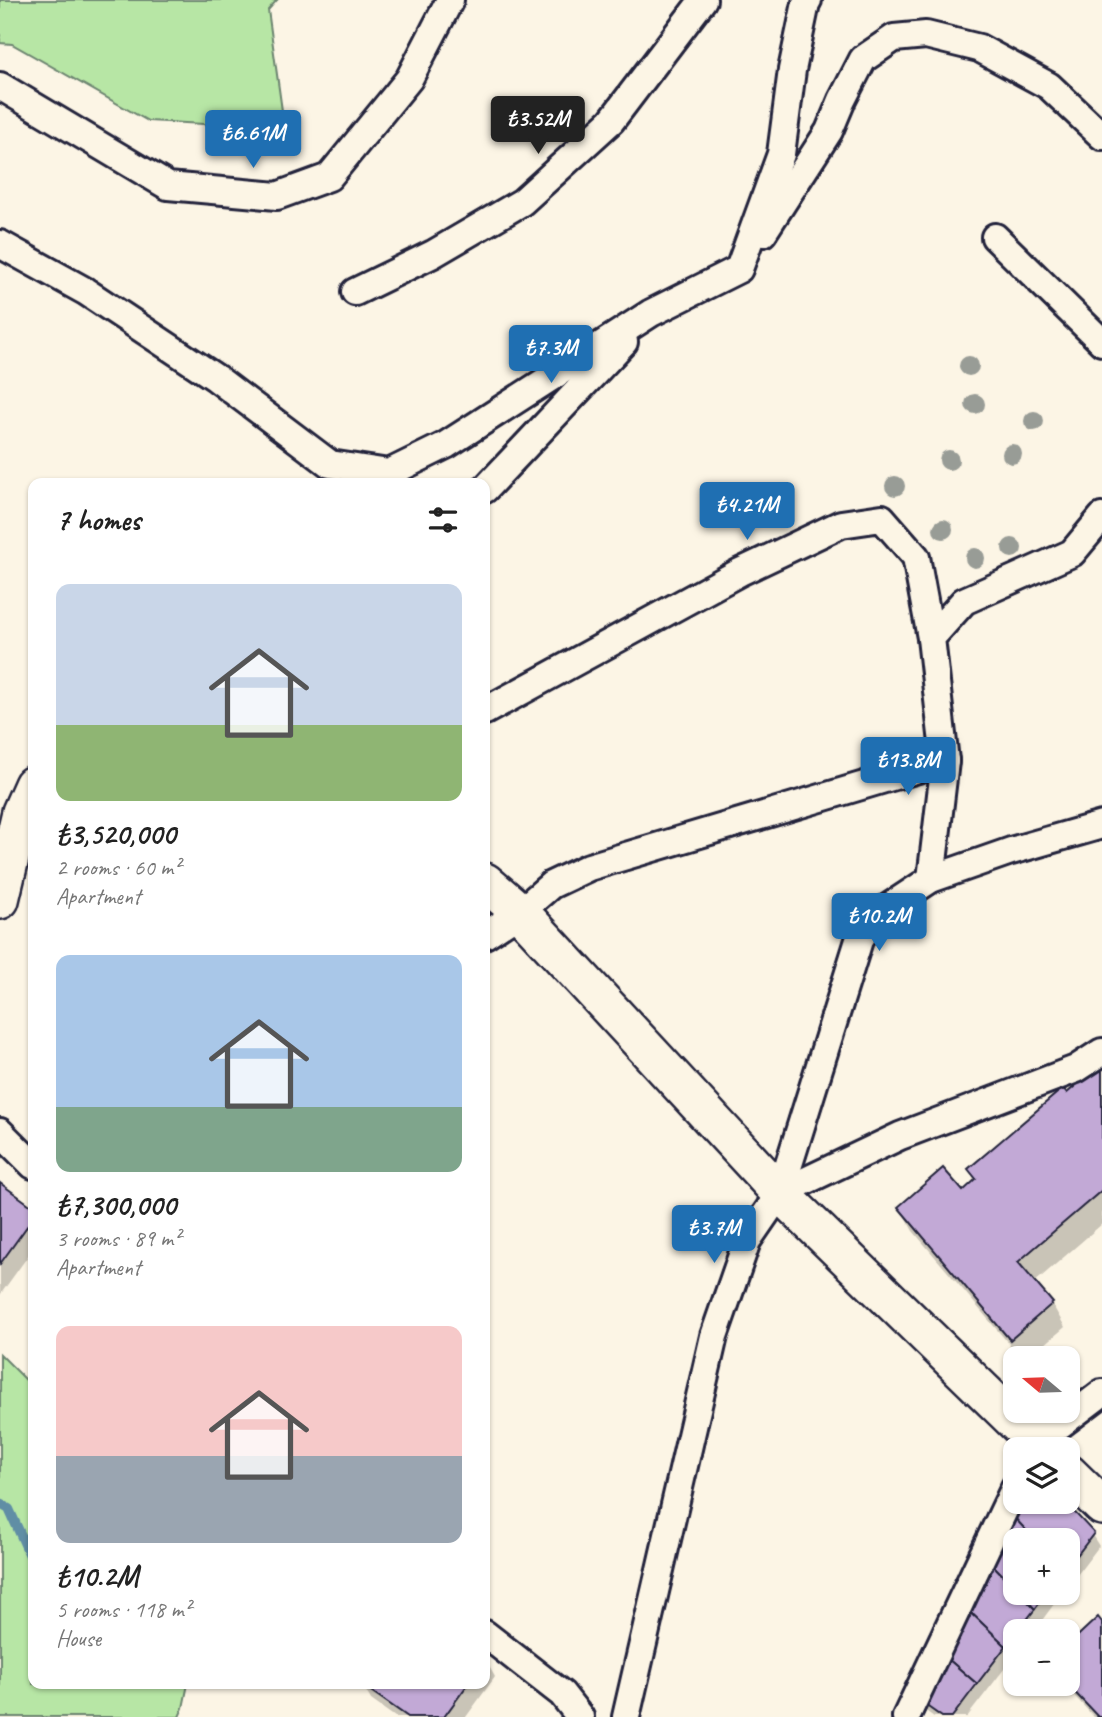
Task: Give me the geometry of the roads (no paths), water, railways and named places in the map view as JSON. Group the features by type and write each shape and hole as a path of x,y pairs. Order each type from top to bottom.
{"street":[{"path":"0,86 168,186 277,197 329,177 409,79 450,0"},
{"path":"355,292 433,254 522,202 611,121 703,0"},
{"path":"739,269 781,154 792,70 808,0"},
{"path":"0,244 96,298 216,378 330,464 388,473 446,445 651,313 739,269 829,131 863,59 894,38 926,35 979,48 1049,86 1102,136"},
{"path":"995,237 1102,342"},
{"path":"490,484 651,313"},
{"path":"931,638 964,601 1072,553 1102,517"},
{"path":"490,708 740,572 841,524 882,518 916,557 931,638 945,761 932,879"},
{"path":"490,932 520,912 551,885 589,867 945,761"},
{"path":"0,900 21,812 28,796"},
{"path":"626,1717 714,1336 747,1241 780,1193 860,937 881,912 932,879 1011,851 1102,825"},
{"path":"490,885 520,912 780,1193 1027,1437"},
{"path":"780,1193 900,1136 1076,1069 1102,1052"},
{"path":"0,1132 28,1160"},
{"path":"1049,1437 1102,1393"},
{"path":"1080,1485 1102,1506"},
{"path":"906,1717 1003,1512"},
{"path":"490,1638 562,1694 580,1717"}],"waterway":[{"path":"0,1504 9,1509 28,1551"}]}
